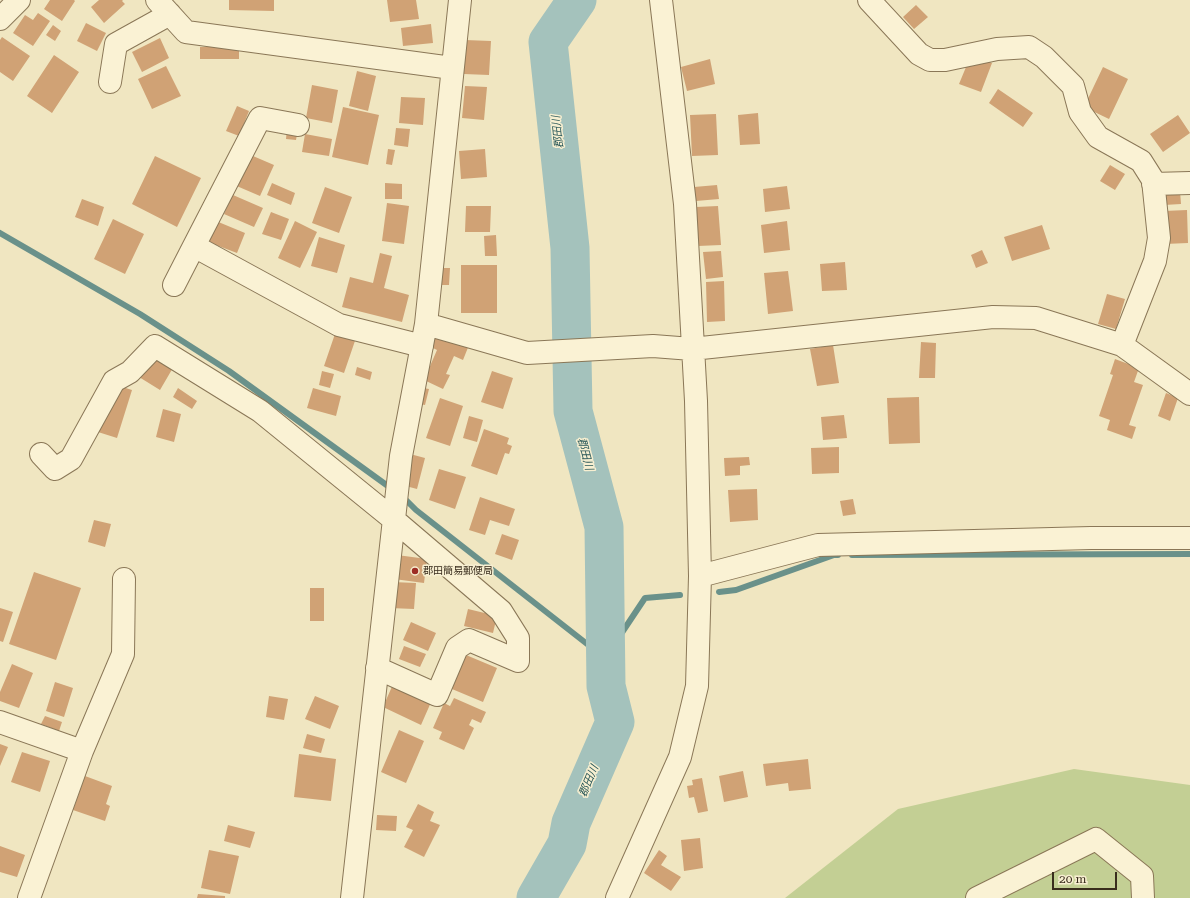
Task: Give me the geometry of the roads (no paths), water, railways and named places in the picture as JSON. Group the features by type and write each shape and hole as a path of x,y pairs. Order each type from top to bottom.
{"street":[{"path":"0,19 20,0"},
{"path":"352,898 398,476 426,324 460,0"},
{"path":"617,898 680,757 698,686 700,576 696,400 685,204 661,0"},
{"path":"869,0 919,54 930,60 945,60 997,49 1029,47 1044,58 1073,86 1080,112 1098,137 1141,161 1153,180 1159,238 1155,262 1122,345"},
{"path":"110,82 116,44 163,7 186,32 452,68"},
{"path":"174,285 260,118 298,125"},
{"path":"1153,184 1190,183"},
{"path":"194,246 339,325 422,346"},
{"path":"426,324 527,353 653,346 692,349 994,318 1036,318 1122,345 1190,394"},
{"path":"41,454 55,469 71,459 114,381 130,372 155,346 260,411 394,513 501,611 518,638 518,661 469,640 457,648 437,695 377,668"},
{"path":"700,576 818,545 1091,538 1190,538"},
{"path":"28,898 82,751 123,654 124,579"},
{"path":"0,722 82,751"},
{"path":"977,898 1096,839 1142,876 1143,898"}],"waterway":[{"name":"郡田川","path":"536,898 567,844 571,823 615,722 606,686 604,527 573,411 570,248 548,42 577,0"},
{"path":"0,233 140,314 229,371 392,489"},
{"path":"401,495 416,510 605,658 645,598 680,595"},
{"path":"852,555 1190,554"},
{"path":"719,592 736,590 834,555 838,555"}],"place":[{"name":"郡田簡易郵便局","path":"415,571"}]}
